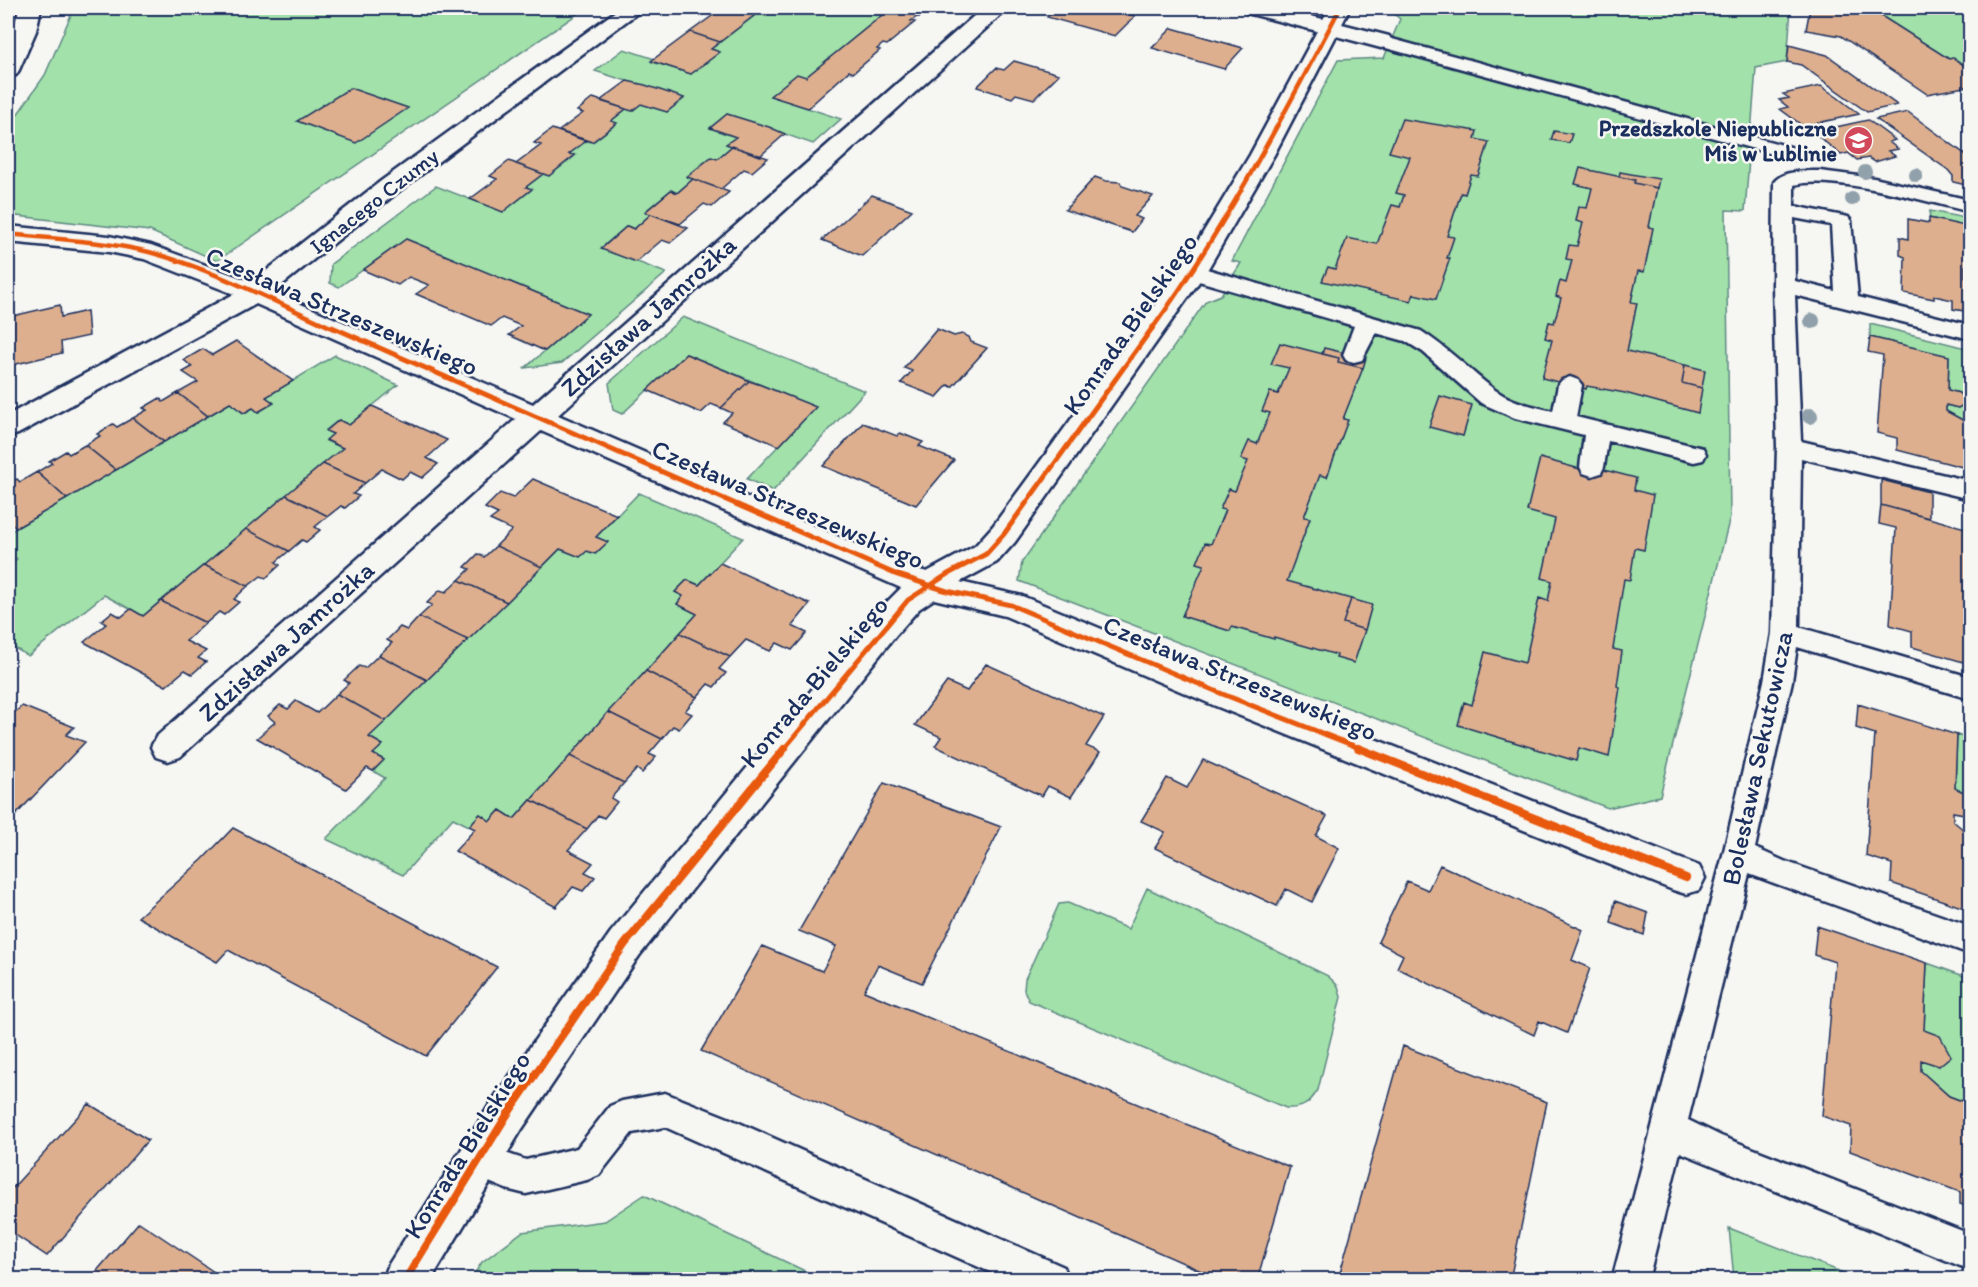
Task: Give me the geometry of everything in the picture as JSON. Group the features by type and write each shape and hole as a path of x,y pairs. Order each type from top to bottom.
{"street":[{"path":"8,70 25,31 30,8"},
{"name":"Ignacego Czumy","path":"8,427 255,293 390,186 633,8"},
{"name":"Zdzisława Jamrożka","path":"168,747 995,8"},
{"path":"1256,8 1334,17 1381,41"},
{"name":"Konrada Bielskiego","path":"405,1280 545,1057 658,901 884,626 908,600 929,585 986,554 1004,534 1193,272 1262,156 1334,17"},
{"name":"Czesława Strzeszewskiego","path":"8,234 85,241 130,248 170,259 255,293 895,574 929,585 1011,605 1225,695 1686,878"}],"lane":[{"path":"1381,41 1798,155"},
{"path":"1779,132 1790,142 1798,155"},
{"name":"Bolesława Sekutowicza","path":"1630,1280 1738,855 1778,681 1785,633 1789,447 1784,285 1790,191 1798,155"},
{"path":"1790,191 1833,178 1971,206"},
{"path":"1790,191 1841,221 1847,301"},
{"path":"1193,272 1413,336 1431,347 1489,397 1523,412 1694,454"},
{"path":"1784,285 1971,332"},
{"path":"1354,355 1365,332 1366,321"},
{"path":"1563,422 1570,385"},
{"path":"1592,467 1597,430"},
{"path":"1789,447 1971,490"},
{"path":"1785,633 1971,688"},
{"path":"1738,855 1971,940"},
{"path":"479,1161 526,1177 587,1163 622,1118 665,1110 716,1130 1051,1280"},
{"path":"1668,1128 1712,1149 1971,1252"}],"green space":[{"path":"74,8 586,8 217,261 150,231 8,215 8,128 45,75"},
{"path":"765,8 891,8 806,77 771,96 841,119 813,144 727,114 710,128 736,137 727,144 732,146 717,159 711,157 687,176 693,179 677,193 670,191 645,211 651,214 634,229 627,226 601,248 666,273 562,363 525,368 588,314 406,239 339,287 330,283 331,264 436,186 503,212 531,190 526,187 543,174 549,176 575,156 569,154 586,141 593,142 616,124 611,121 626,109 632,111 641,104 667,112 684,99 595,71 624,49 655,59 652,62 691,74 719,52 711,49"},
{"path":"1387,8 1791,8 1787,62 1756,68 1745,211 1726,210 1730,517 1660,796 1608,808 1019,581 1022,562 1206,301 1221,295 1241,263 1232,261 1338,60 1384,58 1400,19"},
{"path":"1855,8 1970,8 1970,69 1954,58 1949,59 1872,10"},
{"path":"1930,211 1970,219 1970,236 1966,235 1965,226 1929,218"},
{"path":"683,317 865,391 773,491 747,479 815,407 686,354 622,414 613,410 609,383"},
{"path":"1870,324 1970,349 1970,424 1946,411 1946,405 1958,408 1966,403 1959,393 1948,390 1949,356 1870,337"},
{"path":"335,355 398,385 349,425 339,420 326,430 333,434 326,441 343,448 143,616 104,595 28,656 8,644 8,565 17,559 8,551 8,533 230,403 243,413 253,408 259,412 273,403 266,397"},
{"path":"639,493 743,538 699,585 687,580 675,592 683,596 677,604 697,614 514,819 500,810 490,821 480,814 469,826 453,818 403,875 326,839 385,778 373,771 384,760 373,754 382,745 369,737 560,549 580,557 587,551 596,554 607,542 596,537"},
{"path":"1957,735 1970,739 1970,795 1955,788"},
{"path":"1147,888 1328,976 1338,986 1341,997 1318,1090 1312,1099 1297,1108 1286,1108 1029,1001 1024,990 1025,979 1059,904 1068,903 1128,929"},
{"path":"1927,963 1970,978 1970,1104 1949,1096 1921,1071 1921,1060 1939,1066 1924,1030"},
{"path":"644,1195 822,1279 471,1279 482,1262 522,1232 605,1221"},
{"path":"1729,1228 1859,1279 1734,1279"}],"building":[{"path":"723,8 755,15 720,42 690,32"},
{"path":"729,8 765,8 755,15"},
{"path":"891,8 931,8 911,21 915,22 887,45 883,44 877,49 880,50 853,73 849,71 808,108 770,96 797,74 806,77"},
{"path":"1057,8 1103,8 1135,16 1115,36 1047,17"},
{"path":"1810,8 1872,10 1949,59 1953,58 1970,69 1970,80 1968,81 1970,86 1927,94 1841,36 1806,30"},
{"path":"1172,28 1243,48 1224,69 1152,48"},
{"path":"690,32 720,42 711,49 720,52 691,74 651,61"},
{"path":"1789,45 1827,55 1897,105 1867,112 1801,65 1787,62"},
{"path":"1014,61 1059,74 1034,99 1016,94 1012,98 977,87 996,68 1004,70"},
{"path":"627,81 684,98 667,112 641,104 632,111 600,101"},
{"path":"1821,86 1859,114 1803,126 1780,109 1788,107 1779,100 1789,98 1783,94"},
{"path":"350,88 408,108 356,143 297,121"},
{"path":"593,98 626,109 611,121 617,123 592,142 559,131 583,113 577,111"},
{"path":"1908,112 1970,158 1970,186 1953,182 1953,176 1948,170 1876,119"},
{"path":"727,114 785,134 760,156 726,144 736,137 710,128"},
{"path":"1402,119 1477,131 1475,139 1489,142 1478,176 1471,175 1465,194 1461,193 1447,236 1454,237 1447,258 1450,258 1436,299 1414,294 1411,301 1322,281 1328,267 1335,269 1347,238 1377,244 1392,205 1400,207 1404,195 1396,193 1410,157 1389,152"},
{"name":"Przedszkole Niepubliczne Miś w Lublinie","path":"1868,120 1895,140 1889,142 1898,149 1888,151 1895,156 1875,162 1869,158 1857,160 1848,153 1841,155 1813,132"},
{"path":"552,129 586,141 569,154 575,155 549,176 516,164 541,145 534,143"},
{"path":"1554,131 1572,134 1569,143 1551,140"},
{"path":"732,146 768,158 752,172 744,169 721,189 687,177 711,157 717,159"},
{"path":"509,161 543,174 526,187 532,189 503,212 470,199 497,179 490,176"},
{"path":"1580,168 1635,180 1634,183 1657,188 1649,227 1653,228 1644,272 1638,271 1631,302 1637,303 1627,351 1685,365 1682,383 1702,388 1698,413 1625,393 1587,386 1586,389 1542,378 1552,340 1545,338 1549,322 1554,323 1561,298 1556,296 1560,281 1566,283 1572,260 1566,259 1569,245 1577,246 1583,223 1576,221 1579,207 1587,208 1592,188 1575,184"},
{"path":"1620,172 1659,179 1657,188 1619,177"},
{"path":"1095,177 1120,182 1122,186 1153,196 1135,216 1142,219 1132,232 1065,210"},
{"path":"693,179 729,192 712,207 704,204 680,224 645,212 671,190 677,193"},
{"path":"872,195 912,210 862,256 822,240"},
{"path":"651,214 688,228 670,243 662,240 636,262 601,249 627,226 634,229"},
{"path":"1929,218 1965,226 1966,235 1970,236 1970,247 1964,246 1964,252 1970,254 1970,268 1965,266 1965,278 1970,279 1970,312 1953,309 1953,300 1904,293 1905,257 1900,255 1900,237 1908,239 1908,219 1929,223"},
{"path":"406,239 588,314 545,351 509,335 521,326 502,318 491,326 416,294 429,285 409,277 398,285 363,270"},
{"path":"60,305 61,317 87,311 89,336 61,342 62,353 8,366 8,317"},
{"path":"937,329 954,336 962,334 969,337 971,342 987,348 952,387 948,385 937,397 901,383 912,371 904,368"},
{"path":"1870,337 1949,356 1948,390 1959,393 1967,403 1958,408 1946,405 1946,411 1970,424 1970,469 1897,450 1897,438 1877,433 1883,355 1868,352"},
{"path":"236,341 293,381 266,397 274,403 258,412 253,408 244,413 230,403 208,416 178,393 198,382 183,372 192,367 184,360 203,349 212,355"},
{"path":"1280,343 1339,358 1338,362 1363,368 1343,419 1348,420 1327,477 1320,475 1304,517 1310,518 1287,581 1351,599 1343,623 1365,630 1354,663 1336,658 1337,655 1274,637 1274,639 1232,627 1230,631 1182,616 1204,565 1197,563 1205,543 1211,544 1225,510 1220,509 1229,489 1235,491 1248,461 1241,459 1249,441 1257,444 1270,413 1262,411 1270,392 1278,394 1289,368 1271,364"},
{"path":"1324,348 1366,358 1363,368 1338,362 1339,358 1322,354"},
{"path":"686,354 749,381 721,408 711,404 701,413 647,390"},
{"path":"1685,365 1705,370 1702,388 1682,383"},
{"path":"749,381 816,407 779,446 723,422 732,413 721,408"},
{"path":"178,393 208,416 164,442 133,418 147,410 143,408 160,398 163,402"},
{"path":"1440,396 1472,405 1463,436 1429,427"},
{"path":"372,406 447,440 427,458 438,464 422,478 410,472 402,479 382,469 365,483 323,464 343,448 326,440 333,434 326,431 339,420 349,425"},
{"path":"133,418 164,442 116,470 85,445 100,436 97,434 113,424 117,427"},
{"path":"863,423 897,436 900,433 923,442 919,446 954,460 916,505 823,466"},
{"path":"85,445 116,470 67,499 37,472 52,463 49,461 66,451 69,454"},
{"path":"1540,458 1580,469 1581,464 1636,478 1634,490 1653,495 1644,550 1635,548 1630,580 1624,579 1613,649 1622,651 1617,686 1620,687 1609,757 1579,748 1576,761 1458,725 1464,702 1472,705 1485,652 1525,663 1539,598 1548,601 1552,581 1542,578 1555,519 1527,511"},
{"path":"323,464 365,483 353,494 359,496 345,508 341,506 328,516 286,495"},
{"path":"37,472 67,499 16,528 8,520 8,484 17,479 20,482"},
{"path":"533,479 617,515 596,537 608,542 595,554 587,551 580,557 560,549 542,567 496,546 512,530 490,520 498,514 485,508 500,493 513,498"},
{"path":"1881,480 1929,492 1929,518 1881,505"},
{"path":"286,495 328,516 315,527 320,530 306,542 302,540 289,551 246,529"},
{"path":"1881,505 1969,529 1970,591 1966,590 1966,597 1970,600 1970,664 1912,647 1912,631 1890,625 1896,528 1879,524"},
{"path":"246,529 289,551 276,562 280,565 266,578 261,576 248,586 204,565"},
{"path":"496,546 542,567 507,602 459,580 470,569 465,567 478,554 484,557"},
{"path":"720,563 810,604 792,626 807,633 792,650 777,643 770,651 746,640 730,657 680,633 697,614 677,604 683,596 675,592 687,580 699,585"},
{"path":"204,565 248,586 234,599 239,602 224,615 219,612 206,623 161,601"},
{"path":"459,580 507,602 468,640 419,617 432,605 427,603 440,590 446,592"},
{"path":"1351,599 1372,605 1365,630 1343,623"},
{"path":"161,601 206,623 186,641 206,651 198,658 206,662 192,674 185,670 166,686 84,642 106,624 101,621 112,612 121,617 131,609 143,616"},
{"path":"419,617 468,640 427,680 379,655 392,643 387,640 400,627 407,630"},
{"path":"680,633 730,657 719,669 726,673 714,687 708,684 697,697 646,671"},
{"path":"379,655 427,680 386,721 337,694 349,683 344,680 359,666 365,668"},
{"path":"986,664 1104,717 1086,746 1100,752 1071,797 1048,786 1042,796 935,746 941,737 915,725 947,682 967,691"},
{"path":"646,671 697,697 685,711 692,714 679,729 673,726 662,739 608,712"},
{"path":"337,694 386,721 369,737 383,745 373,754 384,760 373,771 367,768 346,789 257,738 275,722 268,716 280,705 288,709 296,701 317,713"},
{"path":"1858,704 1957,735 1955,788 1970,795 1970,815 1953,812 1953,821 1970,835 1970,910 1891,883 1892,864 1866,856 1875,734 1856,728"},
{"path":"22,706 74,727 66,735 85,742 8,823 8,712 13,714"},
{"path":"608,712 662,739 649,754 656,757 642,773 637,769 624,783 570,756"},
{"path":"570,756 624,783 611,798 617,802 604,818 598,815 587,829 531,800"},
{"path":"1203,760 1327,816 1316,836 1339,848 1312,902 1286,889 1277,906 1155,848 1165,832 1141,821 1167,778 1187,788"},
{"path":"884,783 1001,827 922,983 878,965 864,991 1290,1167 1257,1280 1222,1280 701,1051 762,946 822,971 836,946 799,931"},
{"path":"531,800 587,829 568,850 593,863 585,872 595,877 583,891 573,887 556,907 455,851 475,829 469,826 480,814 490,821 500,810 514,819"},
{"path":"233,828 497,967 426,1056 228,950 217,962 138,917 202,860"},
{"path":"1440,865 1583,930 1572,960 1590,968 1567,1033 1539,1021 1534,1035 1397,968 1403,955 1378,942 1407,881 1428,890"},
{"path":"1615,901 1648,913 1644,935 1611,923"},
{"path":"1817,926 1927,963 1924,1030 1940,1036 1951,1056 1939,1066 1921,1060 1921,1071 1949,1096 1970,1104 1970,1208 1960,1204 1960,1192 1850,1151 1851,1126 1822,1116 1835,962 1814,955"},
{"path":"1403,1046 1547,1102 1510,1280 1338,1280"},
{"path":"89,1104 148,1140 47,1256 8,1230 8,1193"},
{"path":"139,1222 223,1278 89,1280"}],"cycle path":[{"path":"405,1280 507,1115 625,944 884,626 908,600 948,574 986,554 1004,534 1193,272 1262,155 1340,8"},
{"path":"8,234 109,244 151,253 212,275 895,574 947,591 1011,605 1225,695 1686,878"}],"place":[{"name":"Przedszkole Niepubliczne Miś w Lublinie","path":"1858,141"}]}
